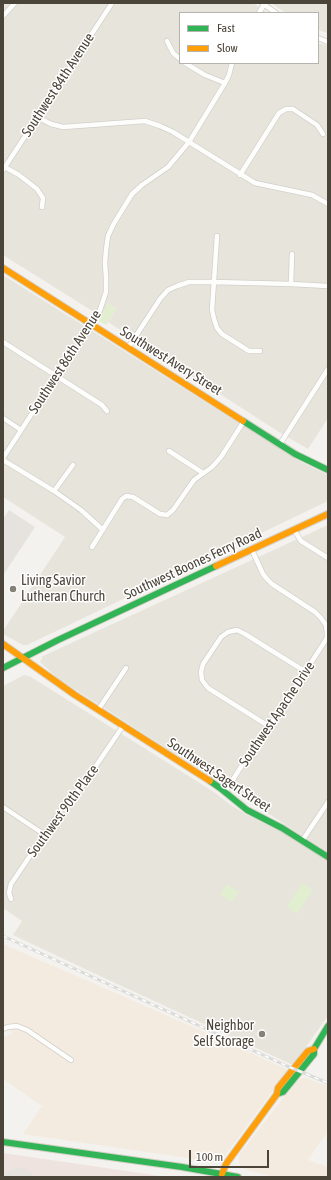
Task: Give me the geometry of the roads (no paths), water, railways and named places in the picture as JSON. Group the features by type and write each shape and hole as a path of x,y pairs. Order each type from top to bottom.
{"main road":[{"name":"Southwest Avery Street","path":"3,268 244,422 303,458 328,470"},
{"name":"Southwest Boones Ferry Road","path":"3,668 58,640 328,514"},
{"name":"Southwest Sagert Street","path":"3,644 53,680 224,792 253,814 282,828 328,857"},
{"path":"221,1175 226,1164 277,1094 283,1092 314,1054 314,1049 328,1026"},
{"path":"3,1142 182,1167 238,1177"}],"street":[{"path":"3,16 15,3"},
{"name":"Southwest 84th Avenue","path":"4,168 112,3"},
{"path":"264,4 275,12"},
{"path":"167,41 173,53 179,58"},
{"path":"187,64 205,75 225,83"},
{"name":"Southwest 86th Avenue","path":"3,459 92,325 100,310 106,292 105,262 108,236 113,225 132,194 142,185 168,167 189,142 225,83 232,64"},
{"path":"240,175 279,113 286,109 293,108 317,125 323,134"},
{"path":"37,117 51,124 63,127 145,121 173,132 255,183 312,195 328,204"},
{"path":"4,168 19,175 37,189 43,198 42,207"},
{"path":"216,236 212,310 217,328 222,334 249,351 260,351"},
{"path":"291,284 292,254"},
{"path":"128,348 160,299 168,290 189,282 328,286"},
{"path":"3,342 102,405 107,411"},
{"path":"280,444 328,369"},
{"path":"3,418 21,430"},
{"path":"92,547 122,499 126,496 133,497 160,514 167,515 173,510 194,480 212,467 221,458 244,422"},
{"path":"169,451 203,473"},
{"path":"3,459 81,510 103,530"},
{"path":"54,491 73,466"},
{"path":"294,530 301,541 328,558"},
{"name":"Southwest Apache Drive","path":"224,792 253,748 270,727 327,638 326,625 321,618 315,612 272,584 263,574 252,550"},
{"path":"270,727 208,688 202,680 201,672 203,664 221,637 228,632 237,630 306,672"},
{"path":"98,710 126,668"},
{"name":"Southwest 90th Place","path":"10,899 9,893 11,884 63,807 83,785 123,726"},
{"path":"302,841 328,802"},
{"path":"3,807 45,835"},
{"path":"3,1029 17,1026 27,1030 71,1060"}],"railway":[{"path":"3,936 287,1066 328,1083"}],"place":[{"name":"Living Savior Lutheran Church","path":"13,589"},
{"name":"Neighbor Self Storage","path":"262,1034"}]}
